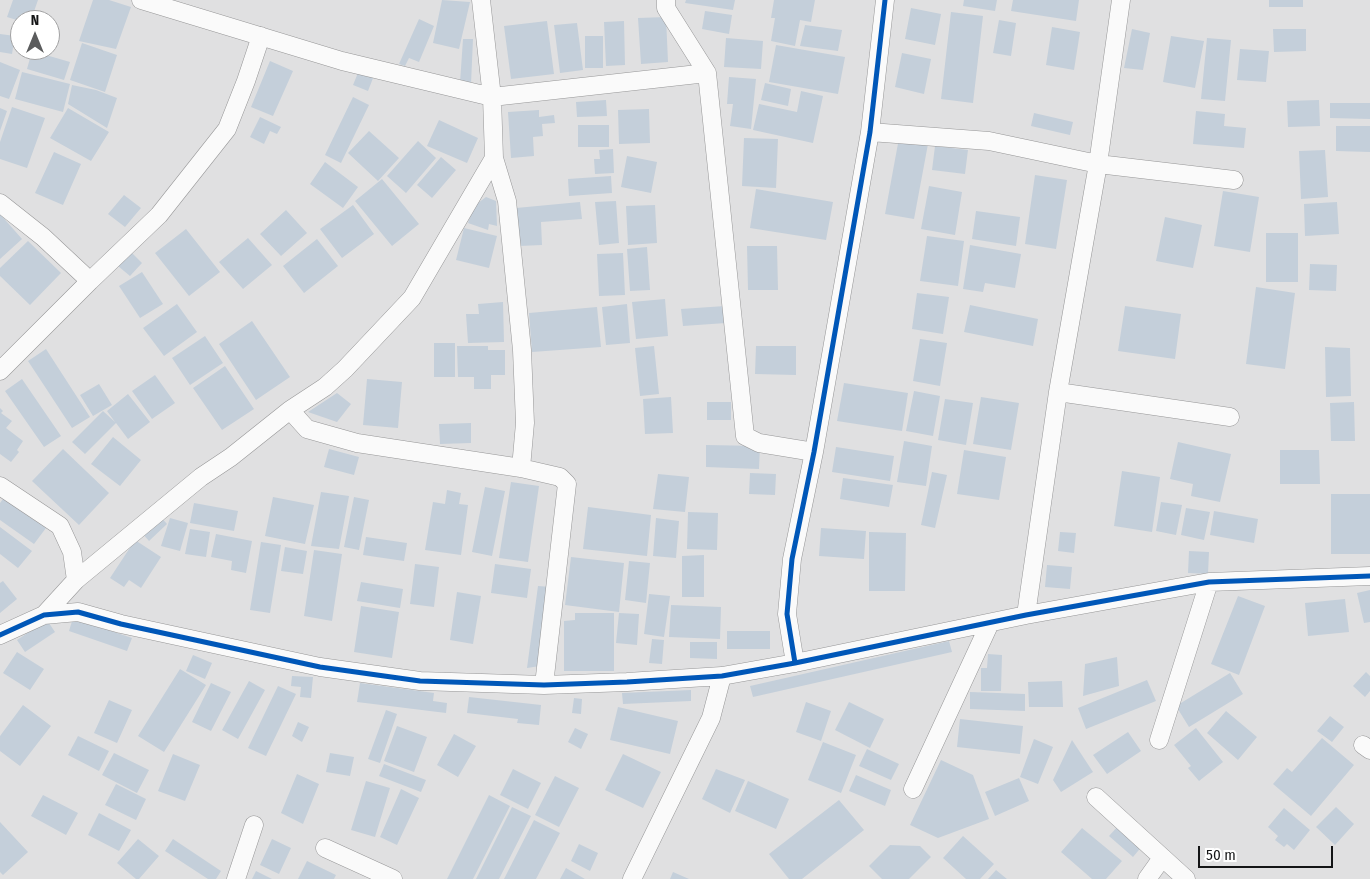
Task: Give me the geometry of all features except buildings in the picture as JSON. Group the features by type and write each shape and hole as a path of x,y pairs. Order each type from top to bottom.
{"street":[{"path":"141,0 342,61 492,97 707,73"},
{"path":"481,0 492,97 494,158 507,201 522,350 525,423 521,468"},
{"path":"666,0 666,8 707,73 745,436 758,442 814,452"},
{"path":"795,664 787,614 792,559 814,452 870,132 885,0"},
{"path":"1026,615 1058,392 1098,164 1121,0"},
{"path":"0,371 159,215 227,128 246,81 260,36"},
{"path":"870,132 989,141 1098,164 1234,180"},
{"path":"44,615 76,580 201,477 231,457 345,369 412,298 494,158"},
{"path":"0,203 43,237 90,281"},
{"path":"1058,392 1230,417"},
{"path":"290,410 308,429 357,443 521,468 560,477 567,484 544,685"},
{"path":"0,486 60,526 72,552 76,580"},
{"path":"0,635 44,615 78,612 121,624 320,667 420,681 544,685 722,676 795,664 1118,597 1209,582 1370,576"},
{"path":"1159,740 1209,582"},
{"path":"913,788 990,623"},
{"path":"632,879 711,718 722,676"},
{"path":"1096,797 1186,879"},
{"path":"236,879 254,825"},
{"path":"325,848 393,879"},
{"path":"1147,879 1162,858"}],"cycle path":[{"path":"795,663 787,614 792,559 814,452 870,132 885,0"},
{"path":"0,635 44,615 78,612 121,624 320,667 420,681 544,685 627,682 722,676 795,663 1026,615 1209,582 1370,576"}]}
